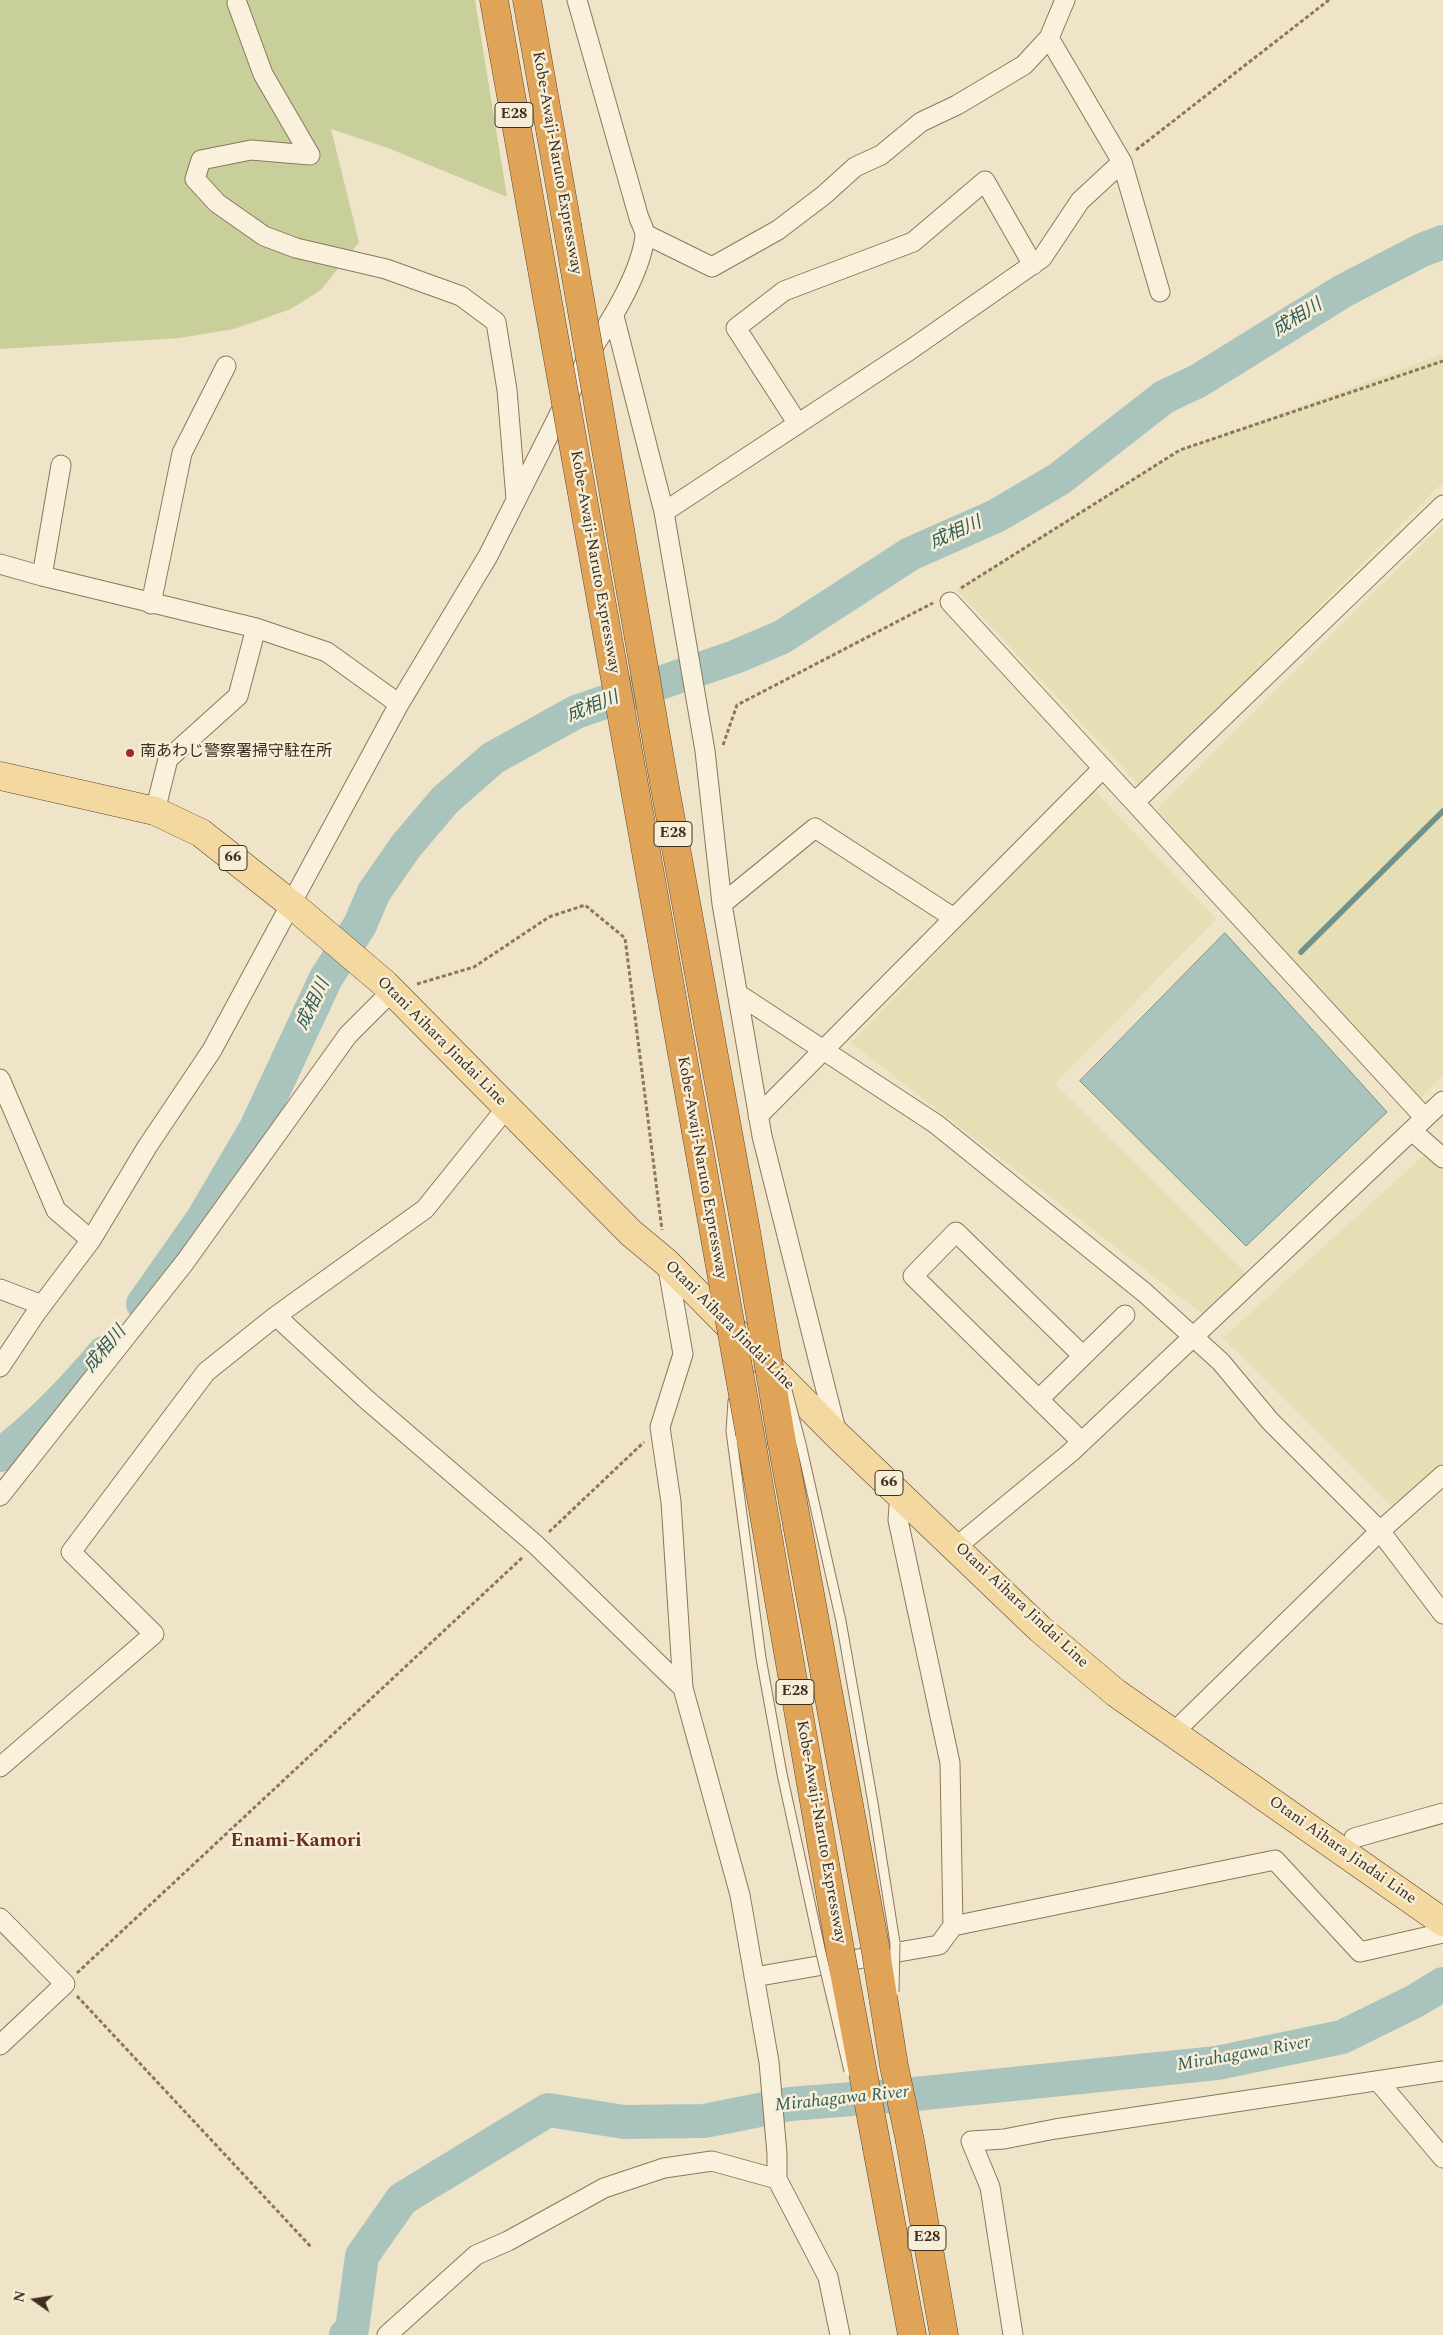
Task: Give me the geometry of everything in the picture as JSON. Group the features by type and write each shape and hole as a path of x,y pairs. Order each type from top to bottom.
{"highway":[{"name":"Kobe-Awaji-Naruto Expressway","path":"494,0 736,1364 740,1433 831,1952 870,2143 899,2260 912,2335"},
{"name":"Kobe-Awaji-Naruto Expressway","path":"528,0 663,776 746,1230 792,1444 885,1944 894,2066 910,2141 944,2335"}],"main road":[{"name":"Otani Aihara Jindai Line","path":"0,776 155,811 201,833 298,909 389,988 631,1233 667,1263 838,1434 1040,1629 1116,1693 1172,1734 1443,1922"}],"street":[{"path":"0,1367 42,1305 91,1240 147,1147 212,1050 298,909 399,704 488,556 593,347 614,316 639,261 645,234 577,0"},
{"path":"645,234 712,266 778,230 824,195 855,167 881,155 921,122 956,105 1024,65 1049,38 1065,0"},
{"path":"237,3 263,74 310,155 251,150 201,160 195,179 217,203 264,236 296,248 386,269 461,296 496,322 506,390 516,498"},
{"path":"1049,38 1122,162 1160,292"},
{"path":"664,512 798,424 1042,258 1080,201 1122,162"},
{"path":"798,424 736,328 784,291 913,242 985,181 1033,264"},
{"path":"614,316 664,512 704,751 722,904 758,1116 801,1297 838,1434"},
{"path":"151,604 182,453 226,366"},
{"path":"42,576 61,465"},
{"path":"1135,802 1443,504"},
{"path":"0,564 151,604 256,628 327,652 399,704"},
{"path":"949,597 1102,768 1135,802 1419,1125 1443,1158"},
{"path":"155,811 168,760 238,696 256,628"},
{"path":"758,1116 1102,768"},
{"path":"722,904 815,828 954,918"},
{"path":"0,1496 185,1262 348,1035 389,988"},
{"path":"738,994 936,1124 1146,1293 1221,1362 1270,1421 1380,1531 1443,1614"},
{"path":"0,1079 56,1210 91,1240"},
{"path":"956,1547 1082,1442 1443,1101"},
{"path":"0,1767 154,1634 71,1552 206,1372 276,1316 425,1209 507,1107"},
{"path":"1082,1355 956,1232 913,1276 1082,1442"},
{"path":"667,1263 684,1354 660,1427 671,1502 684,1688 740,1895 769,2062 777,2154 777,2179 828,2277 840,2335"},
{"path":"0,1289 42,1305"},
{"path":"1039,1399 1125,1315"},
{"path":"276,1316 366,1399 536,1544 684,1688"},
{"path":"1172,1734 1380,1531 1443,1475"},
{"path":"754,1977 939,1945 953,1926 950,1763 898,1520 900,1493"},
{"path":"1354,1838 1443,1813"},
{"path":"953,1926 1275,1860 1360,1952 1443,1933"},
{"path":"0,1918 65,1984 0,2045"},
{"path":"1013,2335 990,2187 971,2141 1004,2139 1055,2129 1443,2071"},
{"path":"1378,2081 1443,2158"},
{"path":"386,2335 476,2255 508,2241 604,2188 664,2168 712,2161 777,2179"}],"lane":[{"path":"746,1230 775,1342"},
{"path":"780,1361 792,1444"},
{"path":"831,1952 852,2084"}],"path":[{"path":"1122,162 1329,0"},
{"path":"704,751 722,747 737,704 949,597 1180,450 1443,361"},
{"path":"389,988 474,967 549,917 585,905 625,938 667,1263"},
{"path":"312,2248 65,1984 660,1427"}],"shaded area":[{"path":"1443,354 1443,482 1141,787 957,590 1180,450"},
{"path":"1443,524 1443,1076 1418,1101 1157,810"},
{"path":"1093,789 1216,919 1055,1084 1248,1275 1205,1316 851,1043"},
{"path":"1433,1147 1443,1157 1443,1472 1399,1514 1223,1338"}],"green space":[{"path":"0,0 475,0 507,197 388,148 331,129 359,242 321,290 291,309 234,329 180,338 0,349"}],"water":[{"path":"1225,933 1387,1112 1246,1246 1080,1081"}],"waterway":[{"name":"成相川","path":"143,1304 202,1220 256,1128 326,978 360,925 374,892 406,846 445,800 493,758 576,712 735,657 782,637 910,554 996,516 1059,479 1164,397 1198,381 1343,291 1422,250 1443,242"},
{"path":"1301,952 1443,811"},
{"name":"成相川","path":"0,1455 55,1407 104,1353"},
{"name":"Mirahagawa River","path":"346,2335 352,2329 362,2256 402,2199 548,2110 624,2122 704,2121 790,2104 915,2094 1217,2063 1342,2037 1415,2001 1443,1984"}],"place":[{"name":"南あわじ警察署掃守駐在所","path":"130,753"}],"district":[{"name":"Enami-Kamori","path":"296,1842"}]}
